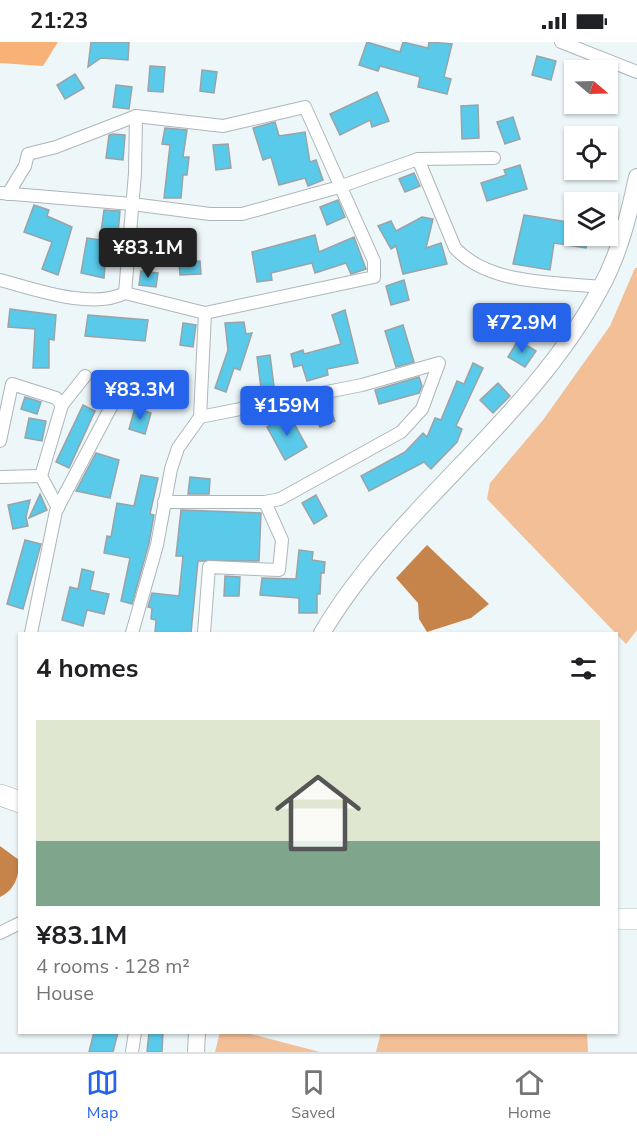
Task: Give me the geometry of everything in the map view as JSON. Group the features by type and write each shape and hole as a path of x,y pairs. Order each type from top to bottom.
{"highway":[{"path":"0,795 18,801"},
{"path":"618,920 637,919"}],"street":[{"path":"561,42 637,72"},
{"path":"0,280 65,297 112,299 125,293 206,314 375,277 374,261 305,107 223,126 136,116 56,147 28,154 25,166 4,193"},
{"path":"125,293 136,116"},
{"path":"4,193 132,204 210,214 242,214 339,187 418,159 494,158"},
{"path":"418,159 454,248 465,259 512,277 601,287"},
{"path":"323,632 366,570 533,389 571,338 601,287 629,215 637,177"},
{"path":"132,632 157,545 164,502 178,448 200,417 206,314"},
{"path":"164,502 266,502 280,499 402,432 422,409 439,363 363,385 200,417"},
{"path":"58,508 41,476 62,405 85,376"},
{"path":"0,441 12,384 56,398 62,405"},
{"path":"31,632 58,508 112,405"},
{"path":"0,477 41,476"},
{"path":"204,632 209,567 279,570 282,540 266,502"},
{"path":"0,933 18,924"},
{"path":"132,1052 135,1034"},
{"path":"196,1034 196,1052"}],"shaded area":[{"path":"0,42 58,42 43,66 0,63"},
{"path":"635,268 637,268 637,630 626,644 618,636 618,632 614,632 487,499 490,483 543,420 610,326"},
{"path":"427,545 489,604 471,618 427,632 419,619 418,603 396,578"},
{"path":"0,846 18,859 18,872 13,886 0,897"},
{"path":"220,1034 251,1034 320,1052 215,1052"},
{"path":"380,1034 587,1034 588,1052 376,1052"}],"building":[{"path":"91,42 129,42 128,60 101,58 88,67"},
{"path":"367,42 400,52 403,42 428,48 429,42 452,44 444,77 451,79 447,94 418,87 420,77 380,66 378,71 359,65"},
{"path":"537,56 556,61 551,80 532,75"},
{"path":"150,66 165,67 163,92 148,91"},
{"path":"202,70 217,72 214,93 200,91"},
{"path":"75,74 84,88 65,99 57,85"},
{"path":"116,85 132,87 129,109 113,107"},
{"path":"377,92 389,121 372,127 370,120 340,135 330,114"},
{"path":"478,105 479,138 462,139 461,106"},
{"path":"513,117 520,139 505,144 497,122"},
{"path":"275,122 279,136 305,132 310,162 316,160 323,180 308,186 305,178 279,185 271,157 263,160 253,128"},
{"path":"165,128 187,130 183,157 189,157 187,175 183,175 181,198 164,198 170,145 162,144"},
{"path":"109,135 125,135 123,160 106,158"},
{"path":"228,144 231,168 216,170 213,145"},
{"path":"520,165 527,189 487,201 481,183 506,175 504,170"},
{"path":"414,173 420,186 405,192 399,179"},
{"path":"338,200 345,217 327,225 320,207"},
{"path":"34,205 49,210 47,216 72,227 58,275 42,269 52,242 24,232"},
{"path":"104,210 120,211 118,234 101,232"},
{"path":"524,215 564,221 564,245 554,243 550,270 513,264"},
{"path":"422,217 433,219 426,248 441,243 447,264 403,274 396,246 391,249 378,226 391,221 396,231"},
{"path":"315,235 319,252 354,237 366,269 351,274 346,263 315,273 312,263 271,273 272,280 257,282 252,252"},
{"path":"87,238 107,241 104,278 81,273"},
{"path":"200,261 201,274 180,275 179,263"},
{"path":"141,271 158,273 156,287 139,285"},
{"path":"404,280 409,300 391,305 386,286"},
{"path":"10,309 56,315 54,340 49,339 49,368 33,368 35,329 8,327"},
{"path":"345,310 358,363 327,369 328,375 307,381 302,365 294,367 291,354 303,350 304,354 341,344 332,315"},
{"path":"88,315 148,320 145,341 85,336"},
{"path":"244,322 246,334 252,333 240,370 234,368 226,392 215,388 228,350 225,323"},
{"path":"183,323 196,325 193,347 180,345"},
{"path":"403,325 414,362 396,367 385,331"},
{"path":"518,340 536,351 525,367 508,357"},
{"path":"270,355 275,394 262,396 257,357"},
{"path":"473,363 483,368 456,426 462,429 457,442 431,469 424,462 369,491 361,476 405,452 423,433 427,437 435,418 441,420 457,381 464,384"},
{"path":"419,377 422,386 419,393 379,404 375,390"},
{"path":"498,383 510,396 493,413 480,400"},
{"path":"25,397 41,402 37,414 21,409"},
{"path":"327,401 335,421 320,427 311,407"},
{"path":"83,405 95,411 69,468 56,462"},
{"path":"135,408 151,413 145,434 129,429"},
{"path":"289,414 307,447 285,460 267,427"},
{"path":"29,418 46,421 42,441 25,438"},
{"path":"96,453 119,460 110,498 76,491"},
{"path":"141,475 158,478 150,514 154,515 149,543 132,604 121,601 130,558 104,553 107,536 111,537 117,503 134,506"},
{"path":"190,477 210,479 209,494 188,494"},
{"path":"40,494 47,510 29,518"},
{"path":"316,495 327,516 314,524 302,503"},
{"path":"30,500 26,517 28,526 13,529 8,505"},
{"path":"181,510 261,513 259,561 198,561 191,632 155,632 156,620 151,619 152,608 148,607 152,593 179,596 183,556 176,556"},
{"path":"25,540 41,544 23,609 7,604"},
{"path":"299,550 313,552 312,560 325,562 324,573 321,573 320,594 317,594 317,613 299,613 299,598 260,595 262,578 296,579"},
{"path":"82,569 94,572 90,590 109,594 104,614 87,610 83,626 62,620 70,587 78,589"},
{"path":"225,576 240,577 239,596 224,596"},
{"path":"94,1034 118,1034 113,1052 89,1052"},
{"path":"149,1034 163,1034 162,1052 147,1052"}]}
